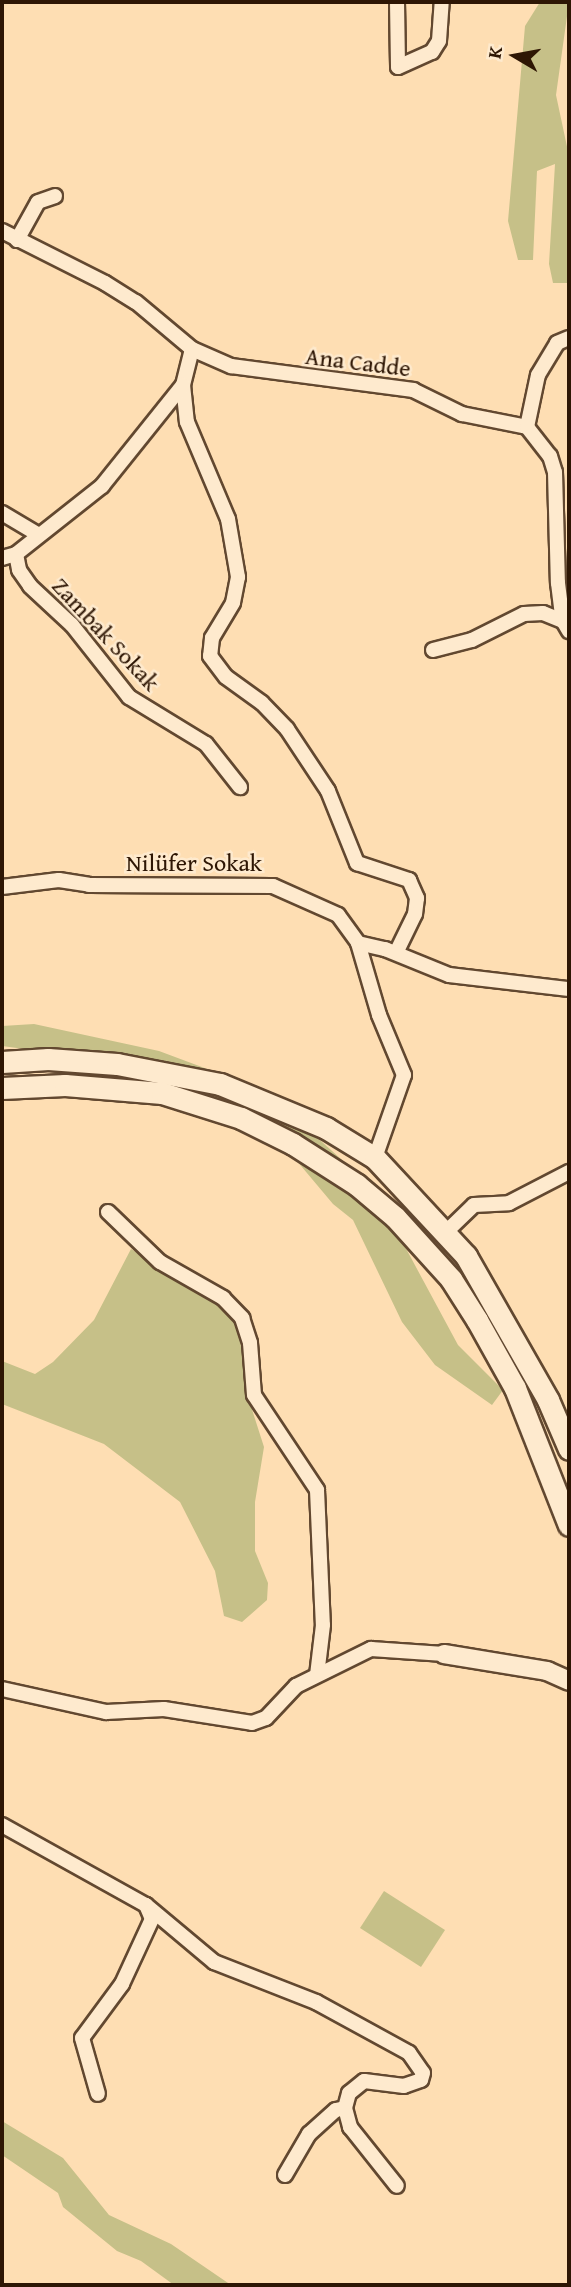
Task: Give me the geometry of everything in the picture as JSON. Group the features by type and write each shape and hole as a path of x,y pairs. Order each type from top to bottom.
{"main road":[{"path":"2,1062 48,1059 117,1064 220,1084 326,1128 375,1158 446,1232 494,1300 569,1449"},
{"path":"2,1088 65,1085 162,1093 241,1118 293,1144 357,1185 395,1217 432,1258 477,1320 515,1388 569,1524"}],"street":[{"path":"397,2 398,67 432,52 439,41 442,2"},
{"path":"17,240 38,202 55,196"},
{"name":"Ana Cadde","path":"2,231 136,302 192,349 262,373 413,390 462,414 527,427"},
{"path":"566,626 555,472 550,456 527,427 538,375 557,343 569,338"},
{"path":"192,349 183,385 187,422 228,519 238,577 233,603 212,638 210,656 226,677 262,703 287,729 328,792 357,863 409,880 417,898 415,914 396,953"},
{"path":"2,558 16,554 102,486 183,385"},
{"path":"2,513 39,535"},
{"name":"Zambak Sokak","path":"16,554 19,570 30,586 72,625 129,697 206,744 240,787"},
{"path":"433,650 472,640 524,614 543,613 566,626"},
{"name":"Nilüfer Sokak","path":"2,887 59,880 89,885 273,886 338,915 358,943 379,1015 404,1075 375,1158"},
{"path":"358,943 396,953 449,975 569,989"},
{"path":"446,1232 474,1205 509,1203 569,1172"},
{"path":"108,1212 160,1262 223,1298 242,1318 250,1343 254,1395 317,1490 323,1625 317,1675"},
{"path":"2,1689 106,1712 164,1709 252,1723 266,1718 296,1686 371,1649 444,1654 547,1671 569,1681"},
{"path":"2,1825 146,1905 214,1962 316,2002 409,2053 423,2073 421,2080 404,2086 364,2081 349,2093 345,2108 350,2127 397,2186"},
{"path":"98,2094 82,2038 122,1984 152,1919 146,1905"},
{"path":"285,2175 309,2134 336,2110 345,2108"}],"shaded area":[{"path":"540,2 569,2 556,95 569,156 569,283 553,283 549,264 555,164 537,171 533,260 518,260 508,221 525,26"},
{"path":"34,1024 159,1051 242,1082 291,1114 362,1178 396,1230 458,1345 503,1390 492,1405 435,1365 402,1322 353,1220 333,1204 291,1154 186,1094 84,1057 2,1046 2,1026"},
{"path":"131,1249 220,1302 238,1323 247,1394 264,1447 255,1502 255,1551 268,1583 267,1600 242,1622 224,1616 215,1571 180,1502 104,1444 2,1404 2,1361 35,1374 53,1362 94,1320"},
{"path":"384,1891 445,1930 421,1967 360,1928"},
{"path":"2,2121 63,2158 109,2215 171,2244 231,2285 174,2285 141,2261 117,2251 63,2207 58,2193 2,2155"}]}
